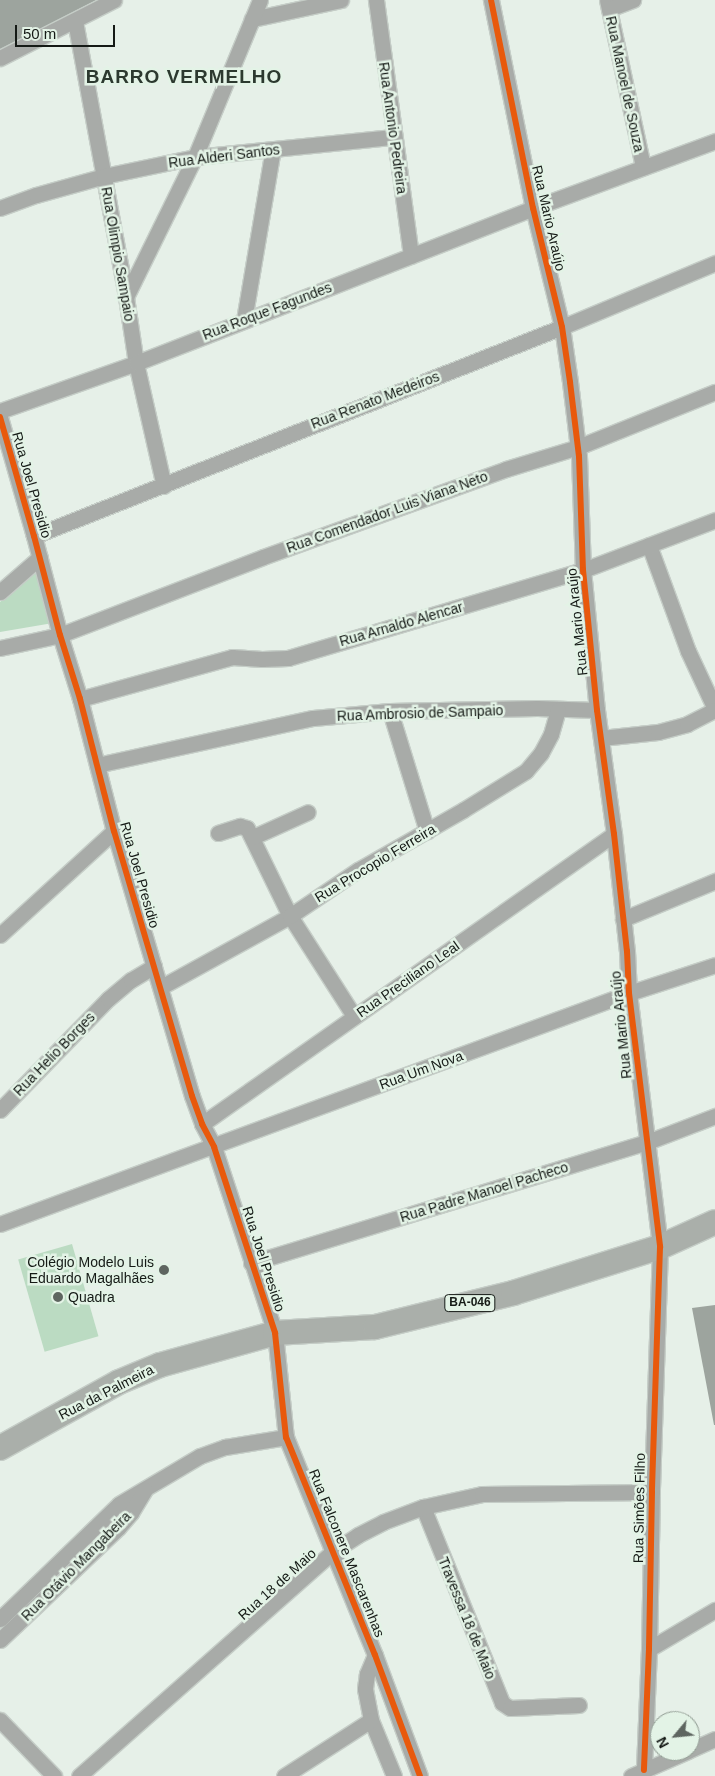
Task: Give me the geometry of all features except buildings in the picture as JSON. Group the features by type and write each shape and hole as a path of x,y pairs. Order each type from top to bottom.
{"main road":[{"name":"BA-046","path":"275,1333 375,1327 522,1290 660,1247 715,1222"},
{"name":"Rua da Palmeira","path":"0,1448 119,1382 144,1371 275,1333"}],"street":[{"path":"0,58 114,0"},
{"path":"126,297 195,157 260,0"},
{"name":"Rua Antonio Pedreira","path":"376,0 393,137 411,256"},
{"name":"Rua Mario Araújo","path":"491,0 533,208 562,327 578,447 583,570 597,710 614,834 629,993 660,1247"},
{"path":"608,5 633,0"},
{"path":"252,19 331,1"},
{"name":"Rua Manoel de Souza","path":"608,5 644,167"},
{"name":"Rua Olimpio Sampaio","path":"75,21 126,297 136,363 164,486"},
{"name":"Rua Alderi Santos","path":"0,208 36,195 104,176 195,157 393,137"},
{"name":"Rua Roque Fagundes","path":"0,411 136,363 533,208 715,141"},
{"path":"244,320 274,149"},
{"name":"Rua Renato Medeiros","path":"34,536 164,486 287,434 562,327 715,264"},
{"name":"Rua Comendador Luis Viana Neto","path":"0,648 60,635 263,557 506,469 578,447 715,392"},
{"name":"Rua Joel Presidio","path":"0,417 60,635 80,699 114,831 154,966 202,1124 214,1147 275,1333"},
{"name":"Rua Arnaldo Alencar","path":"80,699 232,657 262,660 288,658 583,570 715,520"},
{"path":"601,738 658,732 687,724 715,710 688,651 649,545"},
{"path":"0,592 40,557"},
{"name":"Rua Ambrosio de Sampaio","path":"97,765 313,718 390,711 537,708 597,710"},
{"name":"Rua Procopio Ferreira","path":"161,987 290,916 358,870 526,771 541,753 551,734 558,710"},
{"path":"390,711 427,831"},
{"path":"253,837 308,812"},
{"path":"218,834 244,826 253,837 290,916 354,1016"},
{"path":"2,929 114,831"},
{"name":"Rua Preciliano Leal","path":"202,1124 614,834"},
{"path":"623,918 715,881"},
{"name":"Rua Um Nova","path":"0,1224 629,993 715,964"},
{"name":"Rua Helio Borges","path":"0,1110 108,999 131,980 154,966"},
{"name":"Rua Padre Manoel Pacheco","path":"251,1263 647,1142 715,1116"},
{"name":"Rua Simões Filho","path":"637,1773 650,1649 652,1492 660,1247"},
{"name":"Rua Falconere Mascarenhas","path":"275,1333 286,1437 375,1655 420,1776"},
{"name":"Rua Otávio Mangabeira","path":"0,1619 119,1504 200,1456 226,1447 286,1437"},
{"name":"Rua Otávio Mangabeira","path":"0,1640 118,1528 131,1513 146,1488"},
{"name":"Rua 18 de Maio","path":"79,1776 332,1552 375,1526 423,1507 482,1494 652,1492"},
{"name":"Travessa 18 de Maio","path":"423,1507 498,1698 510,1708 579,1705"},
{"path":"27,1593 38,1604"},
{"path":"650,1649 715,1610"},
{"name":"Rua Falconere Mascarenhas","path":"375,1655 367,1674 365,1689 371,1720 394,1776"},
{"path":"0,1720 54,1776"},
{"path":"284,1776 371,1720"},
{"path":"700,1748 713,1745"},
{"path":"637,1773 665,1761"}],"green space":[{"path":"36,571 53,623 0,632 0,602"},
{"name":"Quadra","path":"72,1244 98,1336 45,1352 18,1259"}],"cycle path":[{"path":"491,0 533,208 562,327 570,382 579,456 583,570 597,710 614,834 627,951 629,993 660,1247 644,1770"},
{"path":"0,417 60,635 80,699 114,831 192,1096 202,1124 214,1147 275,1333 286,1437 375,1655 420,1776"}],"place":[{"name":"Colégio Modelo Luis Eduardo Magalhães","path":"164,1270"},
{"name":"Quadra","path":"58,1297"}],"district":[{"name":"BARRO VERMELHO","path":"184,77"}]}
